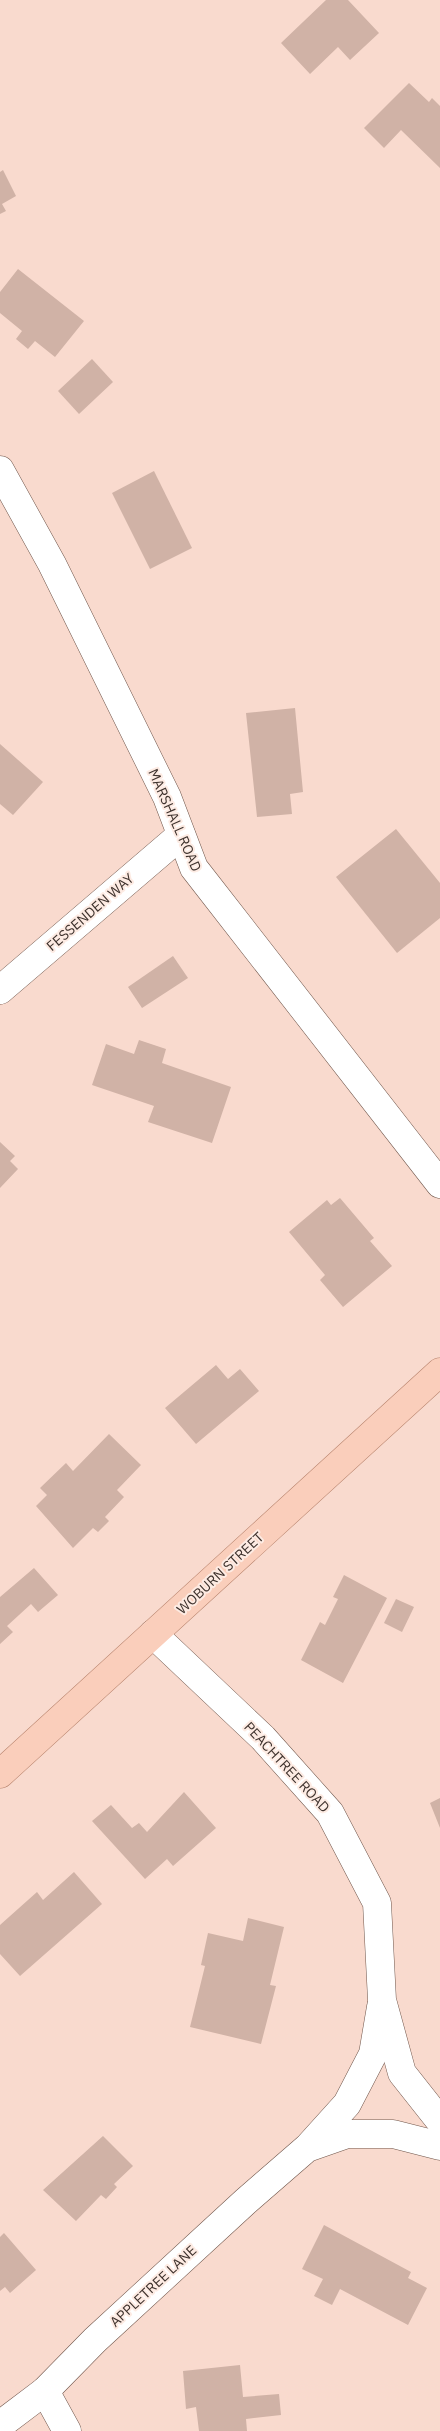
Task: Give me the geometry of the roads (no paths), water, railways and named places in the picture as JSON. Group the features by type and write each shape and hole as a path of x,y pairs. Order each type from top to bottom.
{"main road":[{"name":"WOBURN STREET","path":"0,1774 440,1372"}],"street":[{"name":"MARSHALL ROAD","path":"0,470 52,564 167,797 194,868 440,1184"},
{"name":"FESSENDEN WAY","path":"0,990 181,835"},
{"name":"PEACHTREE ROAD","path":"153,1634 263,1738 330,1813 377,1904 382,2000 402,2073 440,2121"},
{"name":"APPLETREE LANE","path":"0,2425 46,2391 102,2334 246,2201 307,2148 347,2104 373,2054 382,2000"},
{"name":"APPLETREE LANE","path":"307,2148 347,2134 393,2134 440,2146"},
{"path":"46,2391 67,2431"}]}
